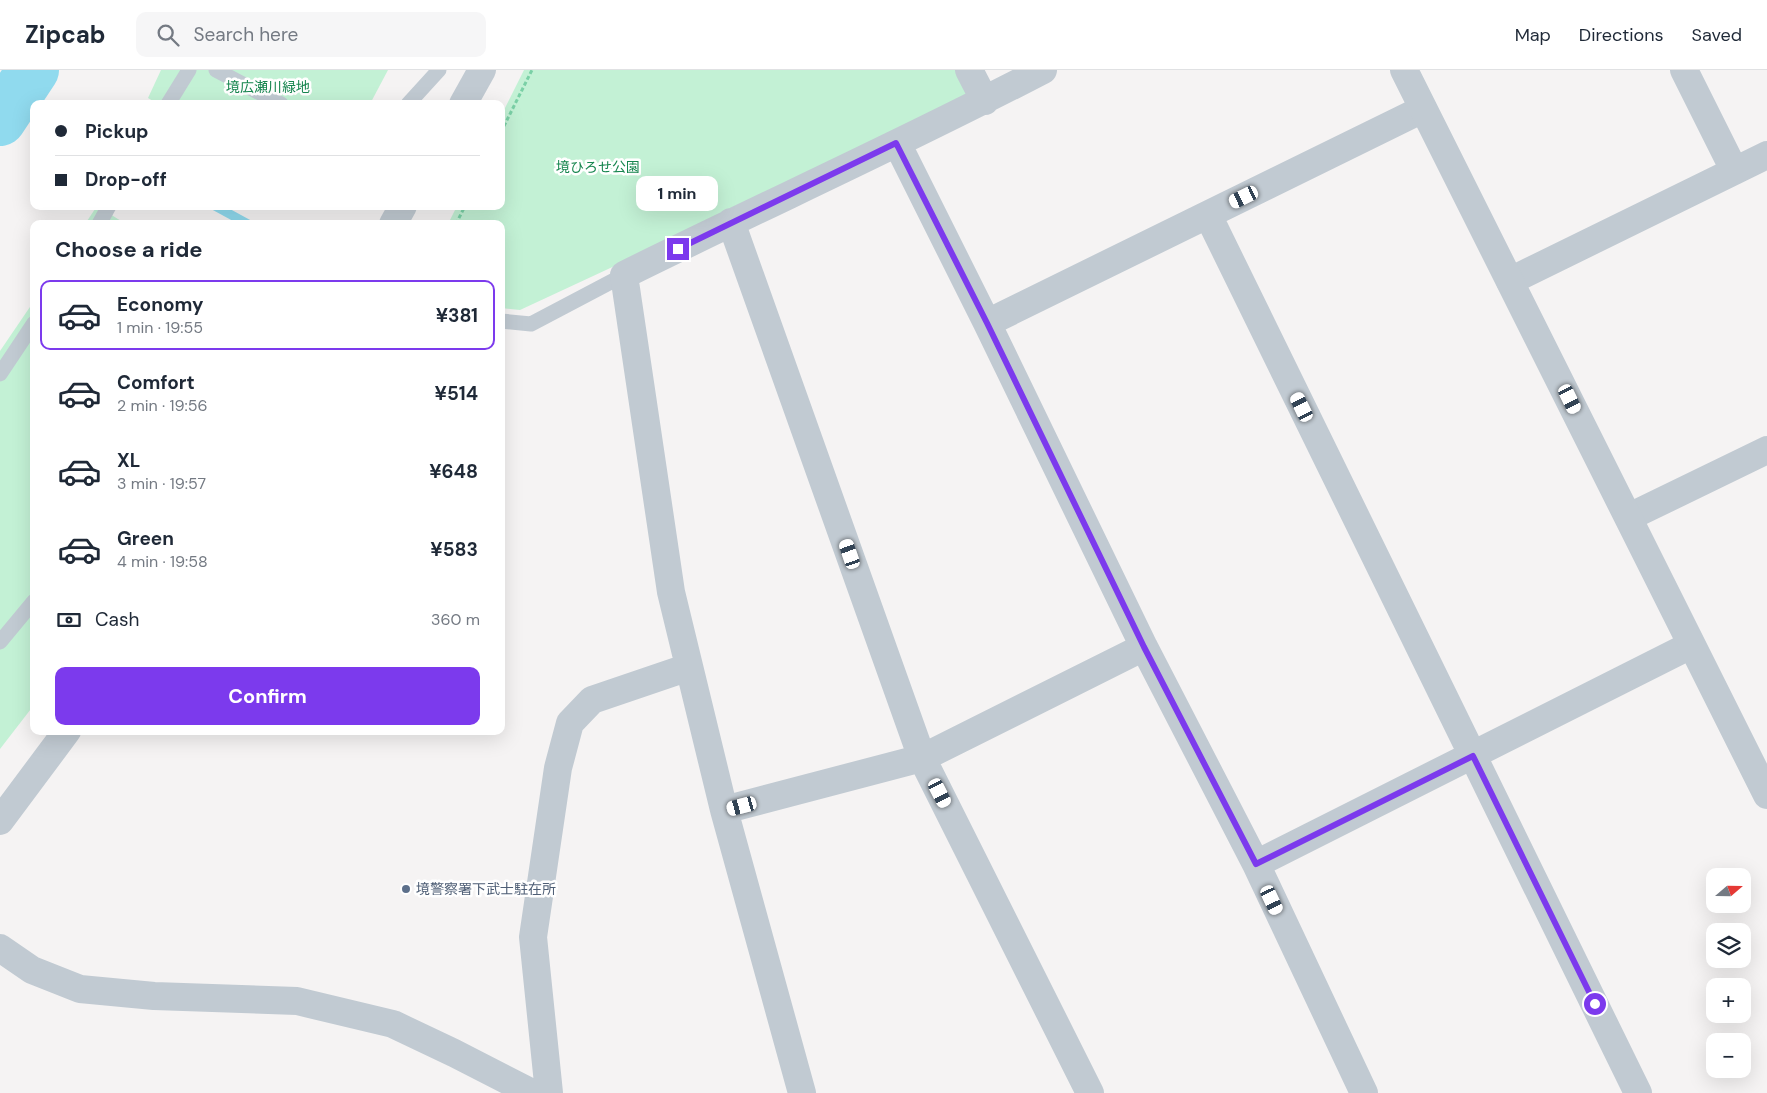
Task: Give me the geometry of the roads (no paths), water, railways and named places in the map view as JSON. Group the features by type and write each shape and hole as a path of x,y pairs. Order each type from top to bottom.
{"street":[{"path":"466,100 482,70"},
{"path":"969,70 985,100"},
{"path":"802,1093 724,810 670,592 624,275 1043,70"},
{"path":"1404,70 1629,517 1691,645 1759,760 1767,795"},
{"path":"1684,70 1734,170"},
{"path":"987,323 1423,109"},
{"path":"896,143 987,323 1144,647 1256,864 1364,1093"},
{"path":"1510,281 1767,155"},
{"path":"1208,215 1638,1093"},
{"path":"731,222 922,758 1090,1093"},
{"path":"1629,517 1767,450"},
{"path":"1256,864 1691,645"},
{"path":"724,810 922,758 1144,647"},
{"path":"549,1093 532,937 558,768 570,723 592,700 689,667"},
{"path":"0,821 65,735"},
{"path":"0,948 32,970 80,989 154,996 297,1001 393,1024 532,1093"}],"lane":[{"path":"170,100 189,70"},
{"path":"216,70 273,100"},
{"path":"412,100 439,70"},
{"path":"505,321 531,324 624,275"},
{"path":"0,374 30,329"},
{"path":"0,642 30,605"}],"waterway":[{"path":"0,120 33,70"},
{"path":"13,100 30,109"},
{"path":"222,210 241,220"}],"place":[{"name":"境警察署下武士駐在所","path":"406,889"}],"park label":[{"name":"境広瀬川緑地","path":"268,87"},
{"name":"境ひろせ公園","path":"598,167"}]}
